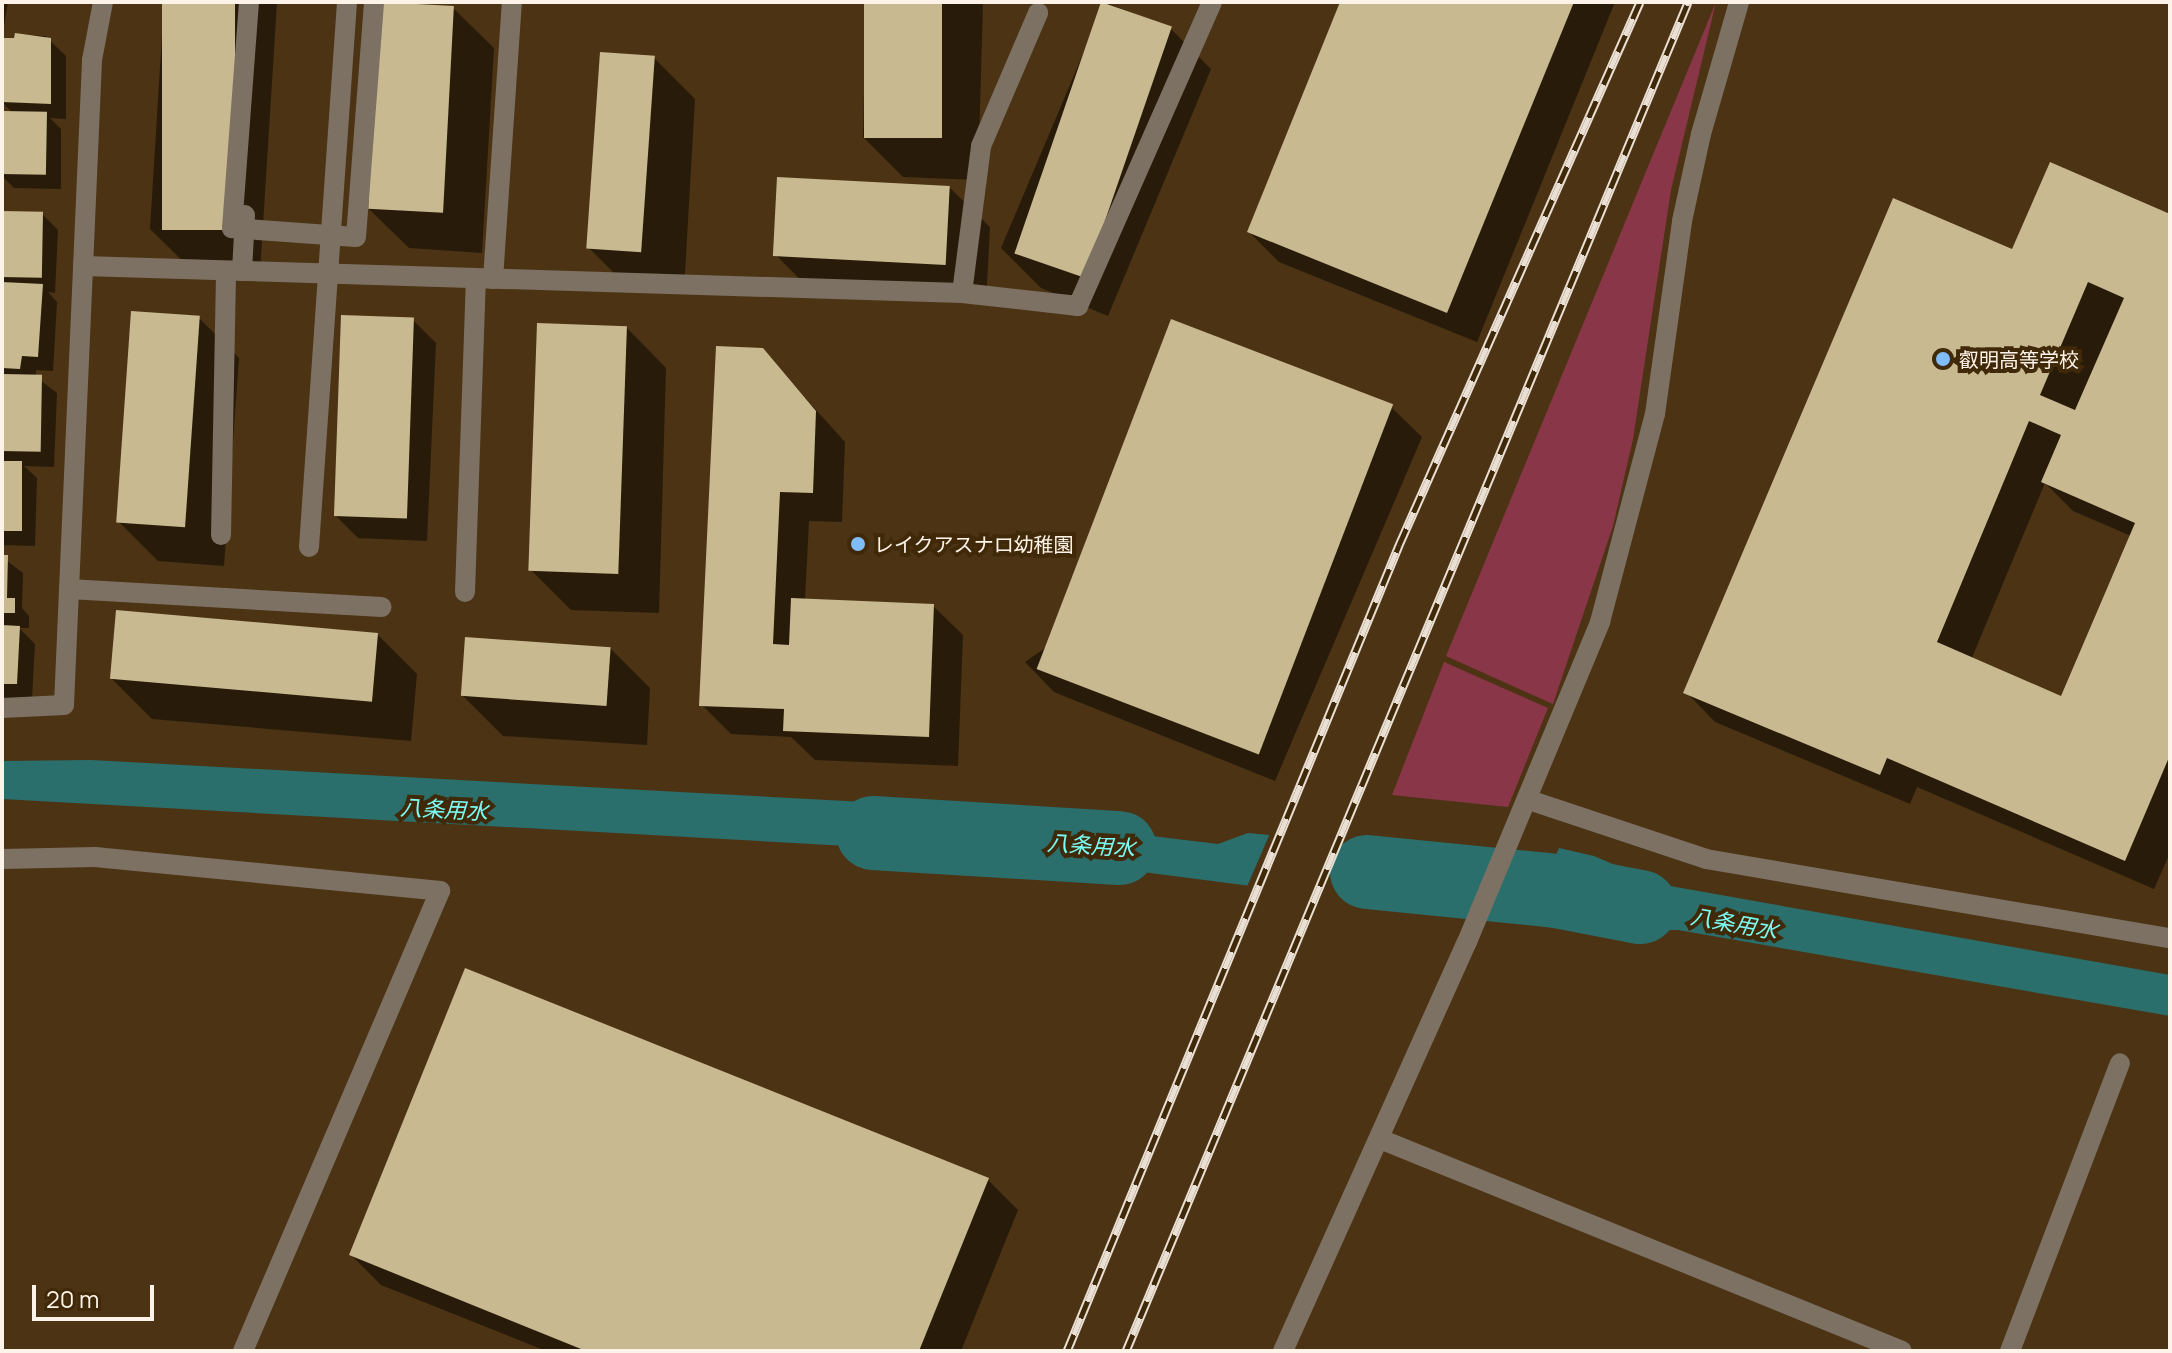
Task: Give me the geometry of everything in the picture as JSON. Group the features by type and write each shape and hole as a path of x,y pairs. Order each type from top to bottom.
{"street":[{"path":"2,708 64,705 92,60 103,2"},
{"path":"249,2 232,228 356,237 374,2"},
{"path":"221,535 234,271 244,229 258,2"},
{"path":"309,547 332,274 347,2"},
{"path":"465,592 485,279 512,2"},
{"path":"83,266 962,293 1078,306 1212,2"},
{"path":"1283,1351 1529,800 1600,622 1635,501 1670,325 1682,221 1701,134 1739,2"},
{"path":"962,293 981,146 1038,13"},
{"path":"69,589 381,607"},
{"path":"1529,800 1706,859 2170,938"},
{"path":"2,859 95,857 440,891 243,1351"},
{"path":"2010,1351 2120,1063"},
{"path":"1380,1139 1902,1351"}],"shaded area":[{"path":"1716,2 1671,190 1633,439 1613,526 1553,704 1446,656"},
{"path":"1444,662 1548,708 1508,807 1392,795"}],"water":[{"path":"91,760 883,803 978,812 974,853 2,799 2,761"},
{"path":"1019,820 1218,844 1248,833 1484,854 1450,912 1019,856"},
{"path":"1559,848 1594,856 1659,884 2170,975 2170,1016 1678,930 1592,931 1530,912"}],"pier":[{"path":"1271,831 1367,839 1342,902 1246,889"}],"building":[{"path":"162,2 235,2 235,230 162,230"},
{"path":"379,2 454,6 443,213 368,209"},
{"path":"864,2 942,2 942,138 864,138"},
{"path":"1101,2 1172,26 1085,278 1014,254"},
{"path":"1340,2 1574,2 1447,313 1247,232"},
{"path":"15,33 51,38 51,104 2,102 2,38 14,38"},
{"path":"600,52 655,56 641,252 586,249"},
{"path":"2,111 47,112 46,175 2,174"},
{"path":"2050,162 2170,214 2170,755 2125,861 1887,758 1880,775 1683,693 1893,198 2012,249","holes":["2088,282 2124,298 2075,410 2040,395","2029,421 2061,435 2041,482 2135,523 2061,696 1937,642"]},
{"path":"777,177 950,186 946,265 773,256"},
{"path":"2,211 43,212 42,278 2,277"},
{"path":"2,282 43,284 38,357 22,356 20,369 2,368"},
{"path":"131,311 200,316 185,527 116,522"},
{"path":"341,315 414,318 407,518 334,516"},
{"path":"1171,319 1393,404 1259,754 1037,669"},
{"path":"537,323 627,326 618,574 528,571"},
{"path":"716,346 763,348 816,411 813,493 780,492 773,644 789,645 791,598 934,604 929,737 783,731 784,709 699,706"},
{"path":"2,374 42,375 41,452 2,451"},
{"path":"2,461 22,461 22,531 2,531"},
{"path":"2,555 8,555 7,598 15,598 15,613 2,613"},
{"path":"116,610 378,633 372,702 110,679"},
{"path":"2,625 20,626 17,684 2,684"},
{"path":"465,637 611,647 607,706 461,696"},
{"path":"465,968 989,1178 919,1351 586,1351 349,1255"}],"waterway":[{"name":"八条用水","path":"873,833 1120,848"},
{"name":"八条用水","path":"1367,872 1556,891 1640,907"}],"railway":[{"path":"1067,1351 1399,545 1640,2"},
{"path":"1126,1351 1688,2"}],"place":[{"name":"叡明高等学校","path":"1943,359"},
{"name":"レイクアスナロ幼稚園","path":"858,544"}]}
